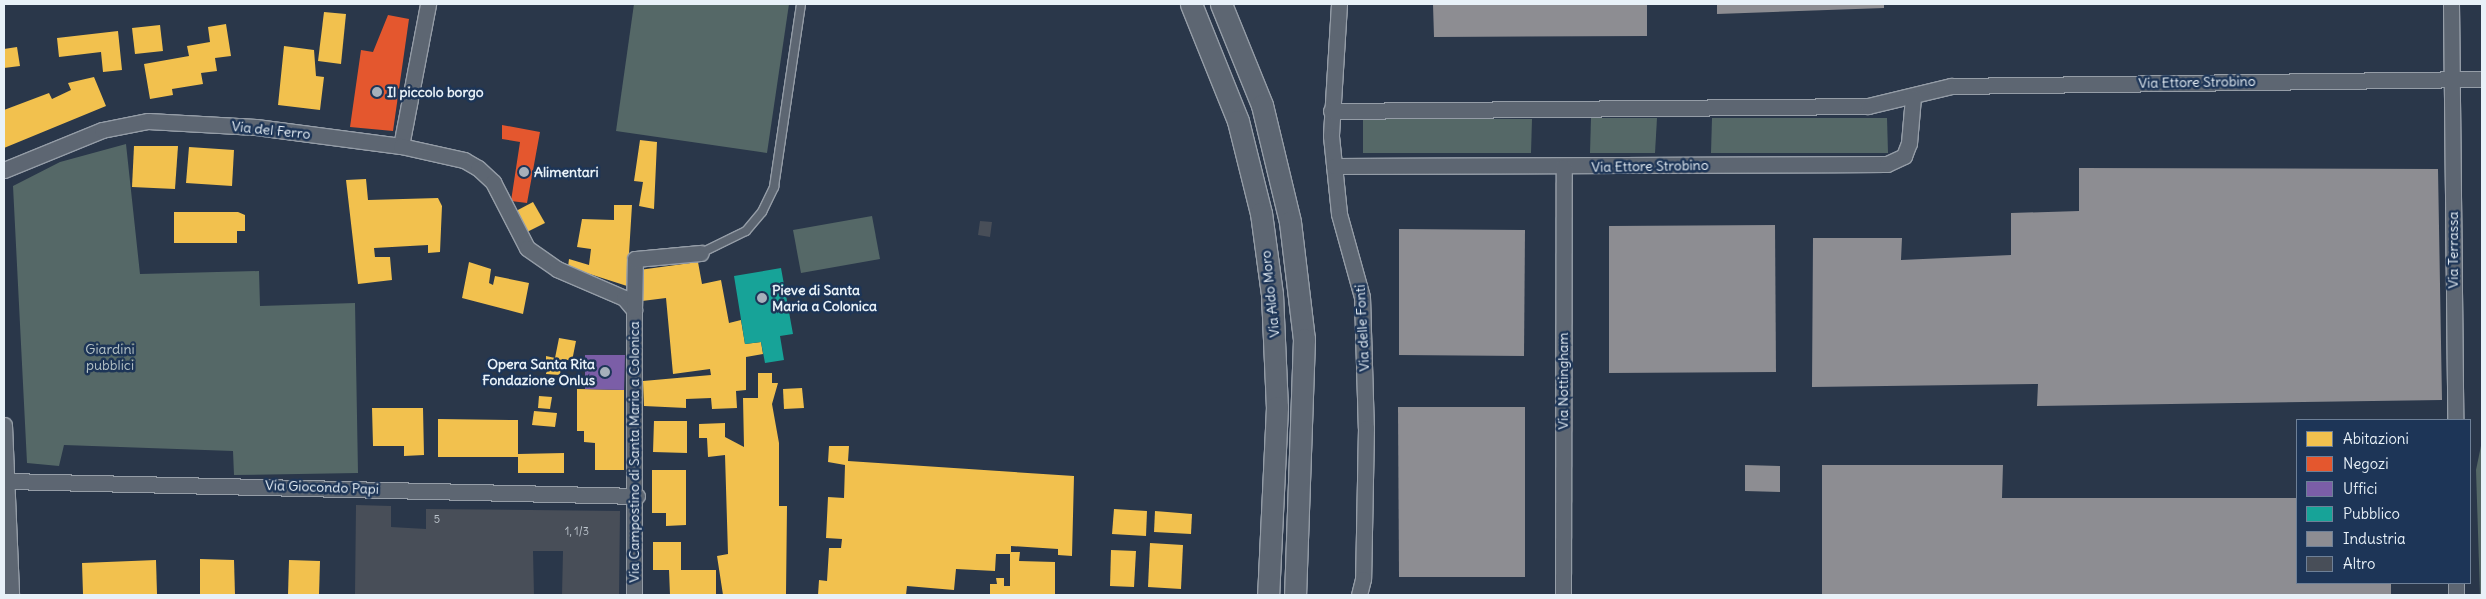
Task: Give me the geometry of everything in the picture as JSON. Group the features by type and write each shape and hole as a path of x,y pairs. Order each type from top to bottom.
{"street":[{"path":"401,146 428,4"},
{"name":"Via Aldo Moro","path":"1191,4 1238,121 1261,213 1272,294 1277,407 1268,595"},
{"name":"Via Aldo Moro","path":"1221,4 1272,143 1298,281 1305,414 1296,595"},
{"name":"Via delle Fonti","path":"1339,4 1331,111 1334,166 1339,214 1362,296 1367,491 1359,595"},
{"name":"Via Terrassa","path":"2451,4 2455,419"},
{"name":"Via Ettore Strobino","path":"1331,111 1868,106 1913,97 1951,86 2482,79"},
{"name":"Via Ettore Strobino","path":"1334,166 1564,167 1894,162 1904,156 1909,143 1913,97"},
{"name":"Via del Ferro","path":"4,170 102,130 148,121 256,127 401,146"},
{"name":"Via Campostino di Santa Maria a Colonica","path":"401,146 464,160 486,174 527,248 557,269 624,298 634,310 637,496 634,595"},
{"name":"Via Nottingham","path":"1563,595 1564,167"},
{"path":"634,310 635,259 701,253"},
{"path":"4,425 11,595"},
{"name":"Via Giocondo Papi","path":"7,481 637,496"}],"lane":[{"path":"701,253 746,230 762,212 774,186 800,4"}],"green space":[{"path":"634,4 789,4 767,153 616,131"},
{"path":"1363,118 1532,119 1531,153 1363,153"},
{"path":"1591,118 1657,118 1655,153 1590,153"},
{"path":"1712,118 1887,118 1888,153 1711,153"},
{"name":"Giardini pubblici","path":"126,144 140,274 259,271 260,306 355,303 358,473 234,475 233,451 64,445 59,466 27,463 13,186 60,162"},
{"path":"872,216 880,259 801,273 793,230"},
{"path":"2482,441 2482,595 2480,595 2476,470"}],"building: Abitazioni":[{"path":"324,12 346,14 341,64 318,61"},
{"path":"226,24 231,56 215,58 217,71 201,73 203,84 172,89 173,95 150,99 144,64 189,56 187,46 210,42 208,27"},
{"path":"160,25 163,51 135,54 132,28"},
{"path":"118,31 122,70 103,72 101,52 59,57 57,38"},
{"path":"284,46 314,50 316,76 324,77 320,110 278,105"},
{"path":"17,47 20,66 4,68 4,49"},
{"path":"94,77 106,106 4,148 4,110 49,93 52,99 71,90 68,83"},
{"path":"640,140 657,142 654,209 639,206 643,182 634,181"},
{"path":"134,146 178,146 175,189 132,187"},
{"path":"189,147 234,150 232,186 186,183"},
{"path":"366,179 368,200 438,198 442,206 440,252 428,253 428,245 374,248 375,257 390,257 392,280 358,284 346,180"},
{"path":"533,202 545,223 527,232 516,211"},
{"path":"614,205 632,205 627,286 568,267 569,259 589,265 591,249 577,247 582,219 614,220"},
{"path":"174,212 238,212 245,215 245,231 237,231 237,243 174,243"},
{"path":"469,262 491,269 489,283 493,285 495,276 529,283 523,314 462,298"},
{"path":"698,262 702,284 721,280 729,323 741,320 745,344 761,342 763,354 746,357 746,390 736,391 737,408 712,409 711,398 686,399 686,408 644,406 643,381 711,375 710,369 673,374 666,298 642,301 639,270"},
{"path":"559,338 576,341 572,361 562,359 560,375 546,374 546,356 555,358"},
{"path":"758,373 772,373 772,383 778,383 772,404 779,443 779,506 787,506 786,595 723,595 717,556 728,554 725,455 708,457 707,438 699,438 699,424 725,423 725,437 744,447 743,398 758,398"},
{"path":"802,388 804,408 784,409 783,389"},
{"path":"577,389 624,390 624,470 595,470 595,443 584,442 584,431 577,431"},
{"path":"539,396 552,397 550,409 538,408"},
{"path":"372,408 423,408 424,455 404,456 404,446 373,446"},
{"path":"534,411 557,413 555,427 532,425"},
{"path":"438,419 518,420 518,454 564,453 564,473 518,473 518,457 438,457"},
{"path":"654,421 687,421 687,453 653,452"},
{"path":"829,446 849,446 848,461 1074,476 1072,556 1058,555 1058,549 1011,546 1011,552 1020,552 1019,561 1055,562 1055,595 990,595 990,584 997,584 996,578 1004,578 1004,586 1010,586 1010,554 996,554 995,571 956,569 954,590 907,586 906,595 818,595 819,580 827,581 829,548 841,548 842,539 826,538 828,497 844,498 845,465 828,462"},
{"path":"652,470 686,470 686,525 666,526 666,513 652,513"},
{"path":"1114,509 1147,511 1146,536 1112,534"},
{"path":"1155,511 1192,514 1191,534 1154,532"},
{"path":"653,542 681,542 681,570 716,570 716,595 670,595 669,570 653,570"},
{"path":"1150,543 1183,545 1181,589 1148,587"},
{"path":"1111,550 1136,551 1134,587 1110,586"},
{"path":"200,559 234,560 235,595 200,595"},
{"path":"156,560 157,594 83,595 82,563"},
{"path":"289,560 320,561 319,595 288,595"}],"building: Negozi":[{"name":"Il piccolo borgo","path":"388,15 409,19 393,131 350,127 361,50 373,52"},
{"name":"Alimentari","path":"502,125 540,132 527,203 511,201 520,142 502,139"}],"building: Uffici":[{"name":"Opera Santa Rita Fondazione Onlus","path":"585,355 625,355 624,390 585,389"}],"building: Pubblico":[{"name":"Pieve di Santa Maria a Colonica","path":"781,268 793,334 780,336 784,360 765,363 761,342 745,344 734,276"}],"building: Industria":[{"path":"1433,4 1647,4 1647,36 1434,37"},
{"path":"1717,4 1884,4 1884,8 1717,14"},
{"path":"2079,168 2438,169 2442,400 2037,406 2038,384 1812,387 1813,238 1902,238 1901,260 2011,255 2011,213 2079,211"},
{"path":"1775,225 1776,372 1609,373 1609,226"},
{"path":"1399,229 1525,230 1524,356 1399,355"},
{"path":"1398,407 1525,407 1525,577 1399,577"},
{"path":"1745,465 1780,466 1780,492 1745,491"},
{"path":"1822,465 2003,465 2002,498 2296,498 2296,584 2391,584 2391,595 1822,595"}],"building: Altro":[{"path":"980,221 992,222 990,237 978,235"},
{"path":"356,505 391,506 391,527 426,529 426,509 620,511 619,595 562,595 563,551 533,551 534,595 355,595"}],"place":[{"name":"Il piccolo borgo","path":"377,92"},
{"name":"Alimentari","path":"524,172"},
{"name":"Pieve di Santa Maria a Colonica","path":"762,298"},
{"name":"Opera Santa Rita Fondazione Onlus","path":"605,372"}]}
